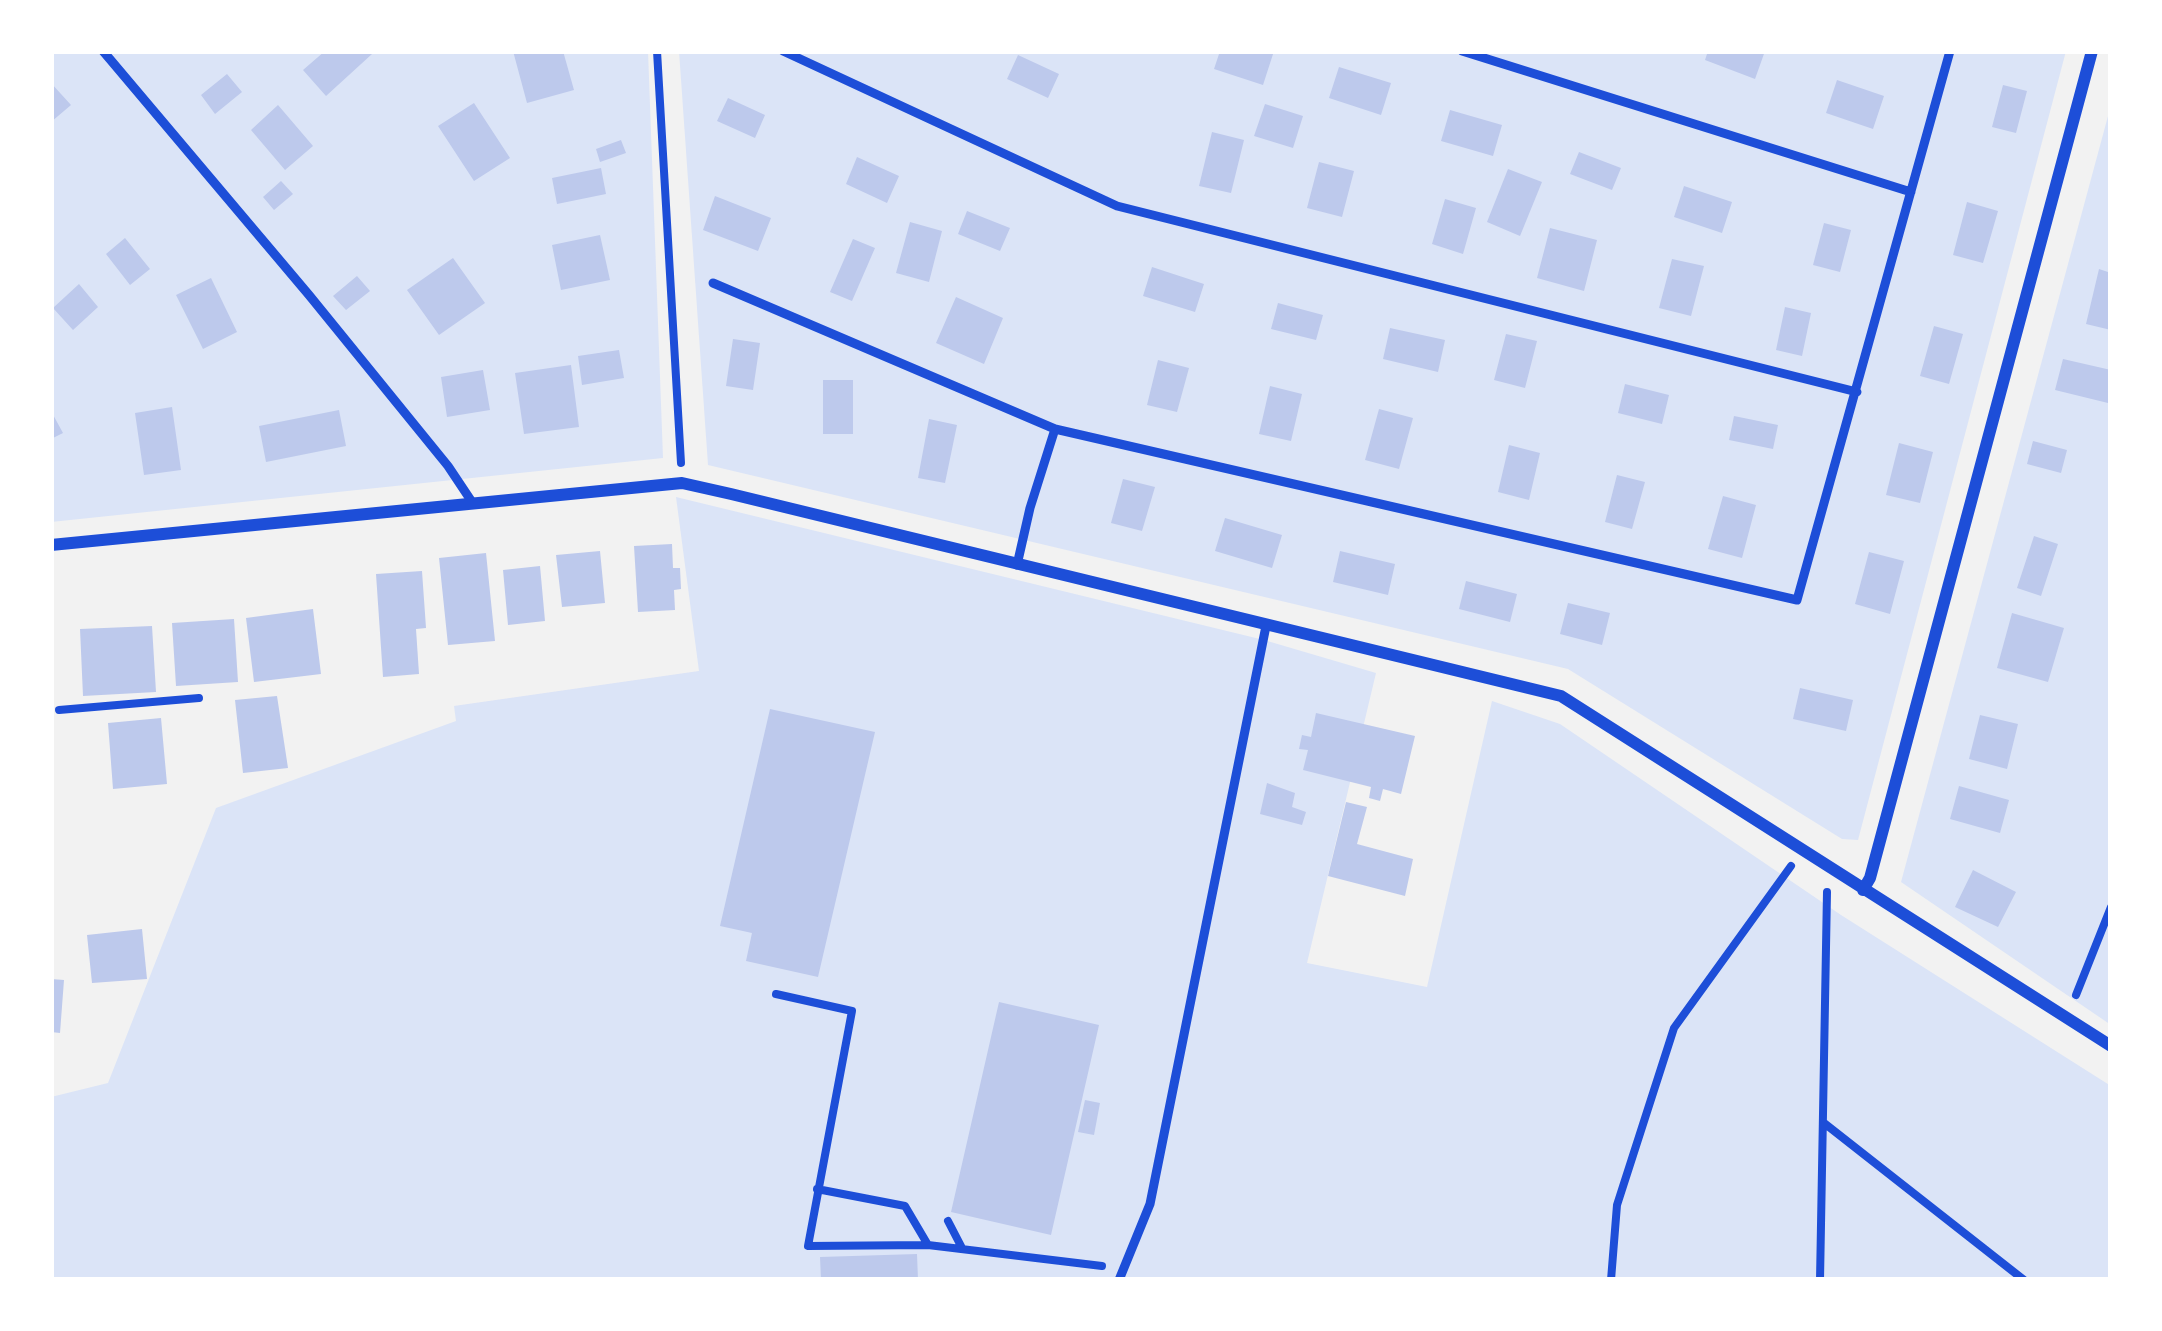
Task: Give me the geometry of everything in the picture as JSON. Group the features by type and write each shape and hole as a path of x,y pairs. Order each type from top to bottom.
{"street":[{"path":"1863,890 2092,51"},
{"path":"51,545 682,483 1561,696 2111,1046"}],"lane":[{"path":"103,51 323,312 472,502"},
{"path":"783,51 1117,206 1857,392"},
{"path":"1462,51 1911,192"},
{"path":"712,283 1055,429 1797,600 1950,51"},
{"path":"1017,565 1055,429"},
{"path":"1122,1274 1150,1204 1266,626"}],"path":[{"path":"657,51 682,483"},
{"path":"59,710 200,698"},
{"path":"1611,1280 1617,1204 1674,1028 1803,850"},
{"path":"1820,1280 1827,865"},
{"path":"2066,1017 2111,907"},
{"path":"776,994 853,1011 808,1246 928,1245 1122,1274"},
{"path":"1823,1123 2024,1280"},
{"path":"817,1189 904,1205 928,1245"},
{"path":"948,1221 962,1249"}],"shaded area":[{"path":"51,51 648,51 663,458 51,522"},
{"path":"679,51 2066,51 1858,840 1842,839 1568,669 708,465"},
{"path":"2111,105 2111,1025 1901,882"},
{"path":"676,497 1264,640 1376,673 1307,963 1427,987 1492,701 1560,724 1841,915 2111,1086 2111,1280 51,1280 51,1097 108,1083 216,808 456,721 454,706 699,671"}],"building":[{"path":"325,51 372,54 326,96 303,70"},
{"path":"513,51 563,51 574,90 527,103"},
{"path":"1220,51 1274,51 1263,85 1214,69"},
{"path":"1708,51 1765,51 1755,79 1705,60"},
{"path":"1018,55 1059,74 1048,98 1007,79"},
{"path":"1339,67 1391,83 1381,115 1329,98"},
{"path":"227,74 242,92 215,114 201,95"},
{"path":"1837,80 1884,96 1873,129 1826,113"},
{"path":"51,83 71,105 51,122"},
{"path":"2003,85 2027,91 2016,133 1992,127"},
{"path":"728,98 765,115 755,138 717,121"},
{"path":"474,103 510,158 474,181 438,126"},
{"path":"1265,104 1303,116 1293,148 1254,136"},
{"path":"278,105 313,146 285,170 251,130"},
{"path":"1450,110 1502,125 1493,156 1441,141"},
{"path":"1212,132 1244,140 1231,193 1199,186"},
{"path":"621,140 626,153 600,162 596,149"},
{"path":"1579,152 1621,168 1612,190 1570,174"},
{"path":"857,157 899,176 887,203 846,184"},
{"path":"1319,162 1354,171 1342,217 1307,208"},
{"path":"601,168 606,194 557,204 552,178"},
{"path":"1508,169 1542,182 1520,236 1487,222"},
{"path":"281,181 293,194 274,210 263,197"},
{"path":"1684,186 1732,202 1722,233 1674,217"},
{"path":"715,196 771,218 758,251 703,230"},
{"path":"1445,199 1476,208 1463,254 1432,244"},
{"path":"1967,202 1998,211 1983,263 1953,255"},
{"path":"967,211 1010,228 1000,251 958,234"},
{"path":"910,222 942,231 929,282 896,273"},
{"path":"1824,223 1851,230 1840,272 1813,265"},
{"path":"1550,228 1597,240 1584,291 1537,278"},
{"path":"600,235 610,280 561,290 552,245"},
{"path":"125,238 150,269 130,285 106,254"},
{"path":"853,239 875,248 852,301 830,292"},
{"path":"453,258 485,303 439,335 407,290"},
{"path":"1672,259 1704,266 1691,316 1659,308"},
{"path":"1152,267 1204,284 1195,312 1143,296"},
{"path":"2099,269 2111,273 2111,330 2086,324"},
{"path":"357,276 370,291 346,310 333,296"},
{"path":"211,278 237,332 203,349 176,295"},
{"path":"79,284 98,307 73,330 53,308"},
{"path":"956,297 1003,318 984,364 936,343"},
{"path":"1278,303 1323,315 1316,340 1271,329"},
{"path":"1785,307 1811,313 1802,356 1776,350"},
{"path":"1934,326 1963,334 1949,384 1920,376"},
{"path":"1390,328 1445,340 1438,372 1383,359"},
{"path":"1506,334 1537,341 1525,388 1494,380"},
{"path":"733,339 760,343 753,390 726,386"},
{"path":"619,350 624,378 582,385 578,356"},
{"path":"2063,359 2111,370 2108,403 2055,390"},
{"path":"1158,360 1189,368 1177,412 1147,405"},
{"path":"571,365 579,427 524,434 515,373"},
{"path":"483,370 490,410 447,417 441,377"},
{"path":"823,380 853,380 853,434 823,434"},
{"path":"1625,384 1669,395 1662,424 1618,413"},
{"path":"1270,386 1302,394 1291,441 1259,434"},
{"path":"172,407 181,470 144,475 135,413"},
{"path":"1379,409 1413,418 1399,469 1365,460"},
{"path":"339,410 346,446 266,462 259,426"},
{"path":"51,411 63,433 51,439"},
{"path":"1734,416 1778,425 1773,449 1729,440"},
{"path":"929,419 957,425 945,483 918,478"},
{"path":"2033,441 2067,450 2061,473 2027,464"},
{"path":"1899,443 1933,452 1920,503 1886,495"},
{"path":"1509,445 1540,453 1529,500 1498,492"},
{"path":"1617,475 1645,482 1632,529 1605,522"},
{"path":"1123,479 1155,487 1142,531 1111,523"},
{"path":"1723,496 1756,505 1742,558 1708,549"},
{"path":"1225,518 1282,535 1272,568 1215,551"},
{"path":"2034,536 2058,544 2041,596 2017,588"},
{"path":"672,544 673,568 680,568 681,589 674,590 675,610 638,612 634,546"},
{"path":"600,551 605,603 562,607 556,555"},
{"path":"1340,551 1395,564 1388,595 1333,582"},
{"path":"1869,552 1904,561 1890,614 1855,604"},
{"path":"486,553 495,641 448,645 439,558"},
{"path":"540,566 545,621 508,625 503,570"},
{"path":"422,571 426,628 416,629 419,674 383,677 376,574"},
{"path":"1466,581 1517,594 1510,622 1459,609"},
{"path":"1568,603 1610,613 1602,645 1560,634"},
{"path":"313,609 321,674 254,682 246,618"},
{"path":"2012,613 2064,628 2048,682 1997,668"},
{"path":"234,619 238,682 176,686 172,623"},
{"path":"152,626 156,692 83,696 80,629"},
{"path":"1800,688 1853,700 1846,731 1793,719"},
{"path":"277,696 288,768 243,773 235,700"},
{"path":"770,709 875,732 818,977 746,961 752,933 720,926"},
{"path":"1316,713 1415,736 1401,794 1383,789 1380,801 1369,798 1371,787 1303,770 1308,750 1299,749 1302,735 1311,737"},
{"path":"1980,715 2018,724 2007,769 1969,759"},
{"path":"161,718 167,784 113,789 108,723"},
{"path":"1267,783 1295,793 1292,807 1306,812 1302,825 1260,814"},
{"path":"1959,786 2009,800 2000,833 1950,819"},
{"path":"1346,802 1367,807 1357,844 1413,859 1405,896 1328,876"},
{"path":"1973,870 2016,892 1998,927 1955,907"},
{"path":"142,929 147,979 92,983 87,935"},
{"path":"51,979 64,980 60,1033 51,1032"},
{"path":"999,1002 1099,1025 1051,1235 951,1212"},
{"path":"1085,1100 1100,1103 1094,1135 1078,1132"},
{"path":"917,1254 918,1280 821,1280 820,1257"}]}
